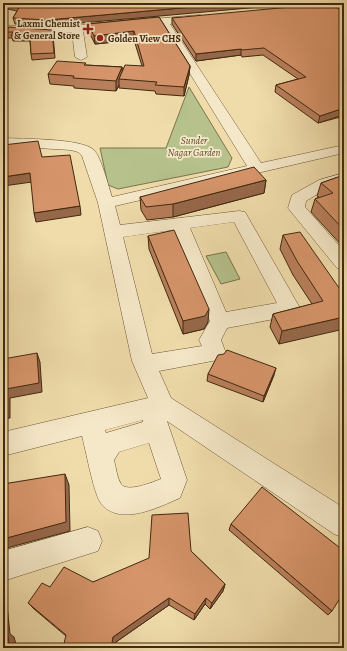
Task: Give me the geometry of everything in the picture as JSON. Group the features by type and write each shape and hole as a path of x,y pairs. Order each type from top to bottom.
{"street":[{"path":"303,3 284,9 315,6"},
{"path":"3,28 48,31 210,17"},
{"path":"163,21 257,169"},
{"path":"77,28 81,57"},
{"path":"3,142 71,146 82,149 89,154 106,203 174,480 171,489 135,501 121,501 110,493 91,423"},
{"path":"106,203 344,149"},
{"path":"324,154 344,171"},
{"path":"344,178 326,184 298,199 296,208 344,263"},
{"path":"113,232 239,216 290,308 220,321"},
{"path":"143,358 213,347 220,321 179,224"},
{"path":"100,456 108,448 108,444 157,415"},
{"path":"3,444 91,423 157,415 344,524"},
{"path":"3,566 88,541"}],"green space":[{"name":"Sunder Nagar Garden","path":"189,87 232,158 228,167 118,189 108,185 100,148 166,148"},
{"path":"226,252 240,279 221,284 206,256"}],"building":[{"path":"8,3 119,3 120,6 148,3 237,3 47,20 13,18 20,6"},
{"path":"323,4 334,6 344,12 344,15 341,15 344,17 344,108 320,116 276,85 306,77 264,48 196,54 172,18"},
{"path":"159,17 190,66 184,87 155,85 157,82 119,79 125,65 144,66 134,31 94,36 88,24"},
{"path":"9,27 52,30 54,53 31,54 30,36 11,36 13,32 6,32"},
{"path":"57,61 86,63 84,65 122,67 116,81 73,78 74,76 48,74"},
{"path":"38,141 42,157 70,155 80,206 34,213 30,173 3,177 3,145"},
{"path":"254,167 266,180 173,204 146,207 140,197"},
{"path":"344,175 344,230 315,199 333,193 321,183"},
{"path":"174,230 209,309 205,316 183,321 148,236"},
{"path":"300,232 344,295 344,317 282,331 273,314 323,301 297,261 283,235"},
{"path":"227,350 276,368 264,396 208,374 218,355 224,354"},
{"path":"37,353 39,383 6,389 6,410 3,410 3,359"},
{"path":"65,474 66,522 3,539 3,484"},
{"path":"262,487 344,551 344,592 332,611 231,524"},
{"path":"188,513 191,551 225,584 212,603 206,598 195,614 169,598 113,637 111,648 63,648 66,635 28,603 42,583 50,587 64,567 93,582 149,558 152,515"},
{"path":"7,632 10,648 3,648 3,636"}],"place":[{"name":"Laxmi Chemist & General Store","path":"88,29"},
{"name":"Golden View CHS","path":"100,38"}]}
